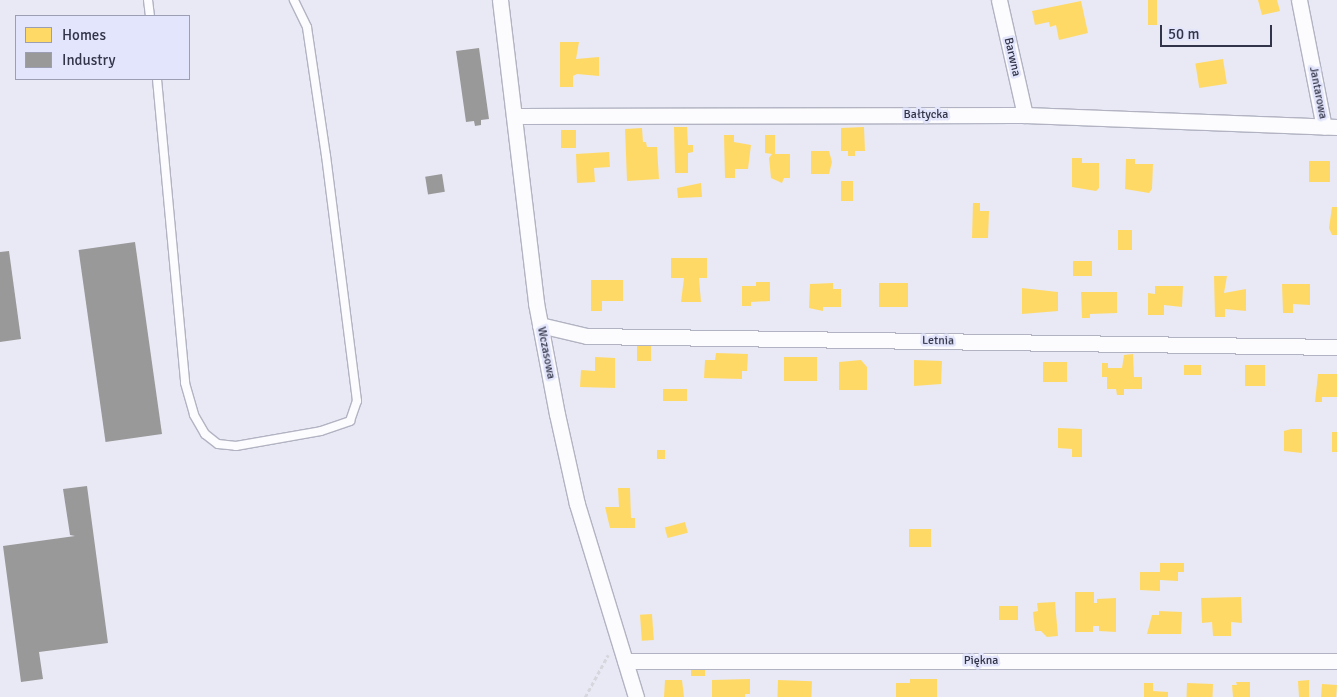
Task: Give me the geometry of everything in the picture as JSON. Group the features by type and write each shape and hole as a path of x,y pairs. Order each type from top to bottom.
{"street":[{"name":"Wczasowa","path":"500,0 540,325 577,504 615,634 636,697"},
{"name":"Barwna","path":"999,0 1025,115"},
{"name":"Jantarowa","path":"1299,0 1331,127"},
{"name":"Bałtycka","path":"514,116 1025,115 1331,127"},
{"name":"Letnia","path":"540,325 587,336 1337,347"},
{"name":"Piękna","path":"625,661 1337,660"}],"lane":[{"path":"148,0 150,15"},
{"path":"157,80 185,383 194,414 205,434 218,444 236,446 321,431 350,422 357,401 326,156 307,27 294,0"}],"path":[{"path":"585,697 610,652 615,634"}],"building: Homes":[{"path":"1148,0 1157,0 1157,25 1148,25"},
{"path":"1258,0 1277,0 1280,11 1262,15"},
{"path":"1081,1 1088,33 1059,40 1056,25 1050,27 1049,22 1035,25 1032,11"},
{"path":"560,42 579,42 576,59 599,57 599,76 577,74 573,76 573,87 560,87"},
{"path":"1223,59 1227,84 1199,88 1195,63"},
{"path":"674,127 687,127 688,145 693,145 693,152 688,153 688,173 675,173"},
{"path":"864,127 865,151 855,151 855,156 848,156 848,151 841,151 841,128"},
{"path":"642,128 643,142 646,142 647,147 657,147 659,179 627,181 625,129"},
{"path":"561,130 576,130 576,148 561,148"},
{"path":"724,135 734,135 734,142 751,145 748,169 735,169 735,178 725,178"},
{"path":"765,135 775,135 775,154 790,154 790,178 784,178 782,183 771,178 769,158 772,154 765,153"},
{"path":"811,151 829,151 832,162 829,174 811,174"},
{"path":"609,152 610,167 594,168 595,182 577,183 576,154"},
{"path":"1072,158 1082,158 1082,163 1099,163 1099,188 1096,191 1072,187"},
{"path":"1126,159 1135,159 1135,164 1153,164 1152,189 1149,193 1125,189"},
{"path":"1309,161 1330,161 1330,182 1309,182"},
{"path":"841,181 853,181 853,201 841,201"},
{"path":"701,183 702,197 678,198 677,188"},
{"path":"973,203 980,203 980,211 989,211 988,238 972,238"},
{"path":"1332,207 1337,207 1337,235 1332,235 1329,228"},
{"path":"1118,230 1132,230 1132,250 1118,250"},
{"path":"671,258 707,258 707,278 699,278 701,302 681,302 684,278 671,278"},
{"path":"1073,261 1092,261 1092,276 1073,276"},
{"path":"1214,276 1227,276 1224,293 1246,289 1246,311 1225,309 1225,317 1215,317"},
{"path":"591,280 623,280 623,301 602,301 602,311 591,311"},
{"path":"756,282 770,282 770,301 751,302 751,306 742,306 742,286 756,286"},
{"path":"833,283 833,289 841,289 841,307 823,307 823,311 809,308 810,284"},
{"path":"879,283 908,283 908,307 879,307"},
{"path":"1282,284 1310,284 1310,305 1293,304 1293,313 1283,313"},
{"path":"1155,286 1183,286 1182,307 1164,305 1164,315 1148,315 1148,293 1155,294"},
{"path":"1022,288 1058,292 1058,311 1022,314"},
{"path":"1081,292 1117,292 1117,313 1090,314 1090,318 1082,318"},
{"path":"637,346 651,346 651,361 637,361"},
{"path":"716,353 748,354 747,371 742,371 742,379 704,378 705,360 715,360"},
{"path":"1133,354 1134,377 1142,377 1142,389 1124,389 1124,395 1117,395 1116,389 1107,389 1107,377 1102,377 1102,363 1108,363 1108,368 1122,368 1124,355"},
{"path":"595,357 615,358 615,388 580,387 581,370 595,371"},
{"path":"784,357 817,357 817,381 784,381"},
{"path":"861,360 867,367 867,390 839,390 839,362"},
{"path":"914,360 942,361 941,384 914,386"},
{"path":"1043,362 1067,362 1067,382 1043,382"},
{"path":"1184,365 1201,365 1201,375 1184,375"},
{"path":"1245,365 1265,365 1265,386 1245,386"},
{"path":"1318,374 1337,374 1337,397 1322,397 1322,402 1315,402"},
{"path":"663,389 687,389 687,401 663,401"},
{"path":"1058,428 1082,429 1082,457 1072,457 1072,449 1058,448"},
{"path":"1302,429 1302,453 1284,451 1284,431"},
{"path":"1332,432 1337,432 1337,452 1332,452"},
{"path":"657,450 665,450 665,459 657,459"},
{"path":"618,488 630,488 631,518 635,518 635,528 610,528 605,507 619,507"},
{"path":"685,522 688,533 668,538 665,527"},
{"path":"909,529 931,529 931,547 909,547"},
{"path":"1160,563 1184,563 1184,572 1178,572 1178,581 1160,580 1160,591 1140,590 1140,572 1160,572"},
{"path":"1075,592 1094,592 1094,603 1097,603 1097,599 1116,598 1116,632 1099,631 1099,626 1093,626 1093,632 1075,632"},
{"path":"1241,597 1242,623 1231,622 1231,636 1213,636 1212,622 1202,623 1201,598"},
{"path":"1055,602 1058,636 1047,637 1041,631 1035,631 1033,612 1038,611 1037,603"},
{"path":"999,606 1018,606 1018,620 999,620"},
{"path":"1159,611 1182,612 1181,634 1147,634 1152,615 1159,615"},
{"path":"652,614 654,640 642,641 640,615"},
{"path":"691,666 705,666 705,676 691,676"},
{"path":"750,679 750,694 745,694 745,697 712,697 712,680"},
{"path":"910,679 937,679 937,697 896,697 896,683 910,683"},
{"path":"665,680 682,680 684,697 664,697"},
{"path":"778,680 812,681 811,697 777,697"},
{"path":"1309,680 1309,697 1299,697 1298,681"},
{"path":"1236,682 1250,682 1250,697 1233,697 1232,685 1237,685"},
{"path":"1144,683 1153,683 1153,691 1168,692 1168,697 1144,697"},
{"path":"1187,683 1213,684 1213,697 1187,697"},
{"path":"1322,684 1337,685 1336,697 1321,697"}],"building: Industry":[{"path":"479,48 489,119 481,120 481,125 475,126 474,121 466,122 456,51"},
{"path":"442,174 445,192 428,194 425,177"},
{"path":"135,242 162,434 106,442 79,250"},
{"path":"9,251 21,339 0,342 0,252"},
{"path":"87,486 108,643 39,652 43,679 21,682 3,546 75,536 70,535 63,489"}]}
